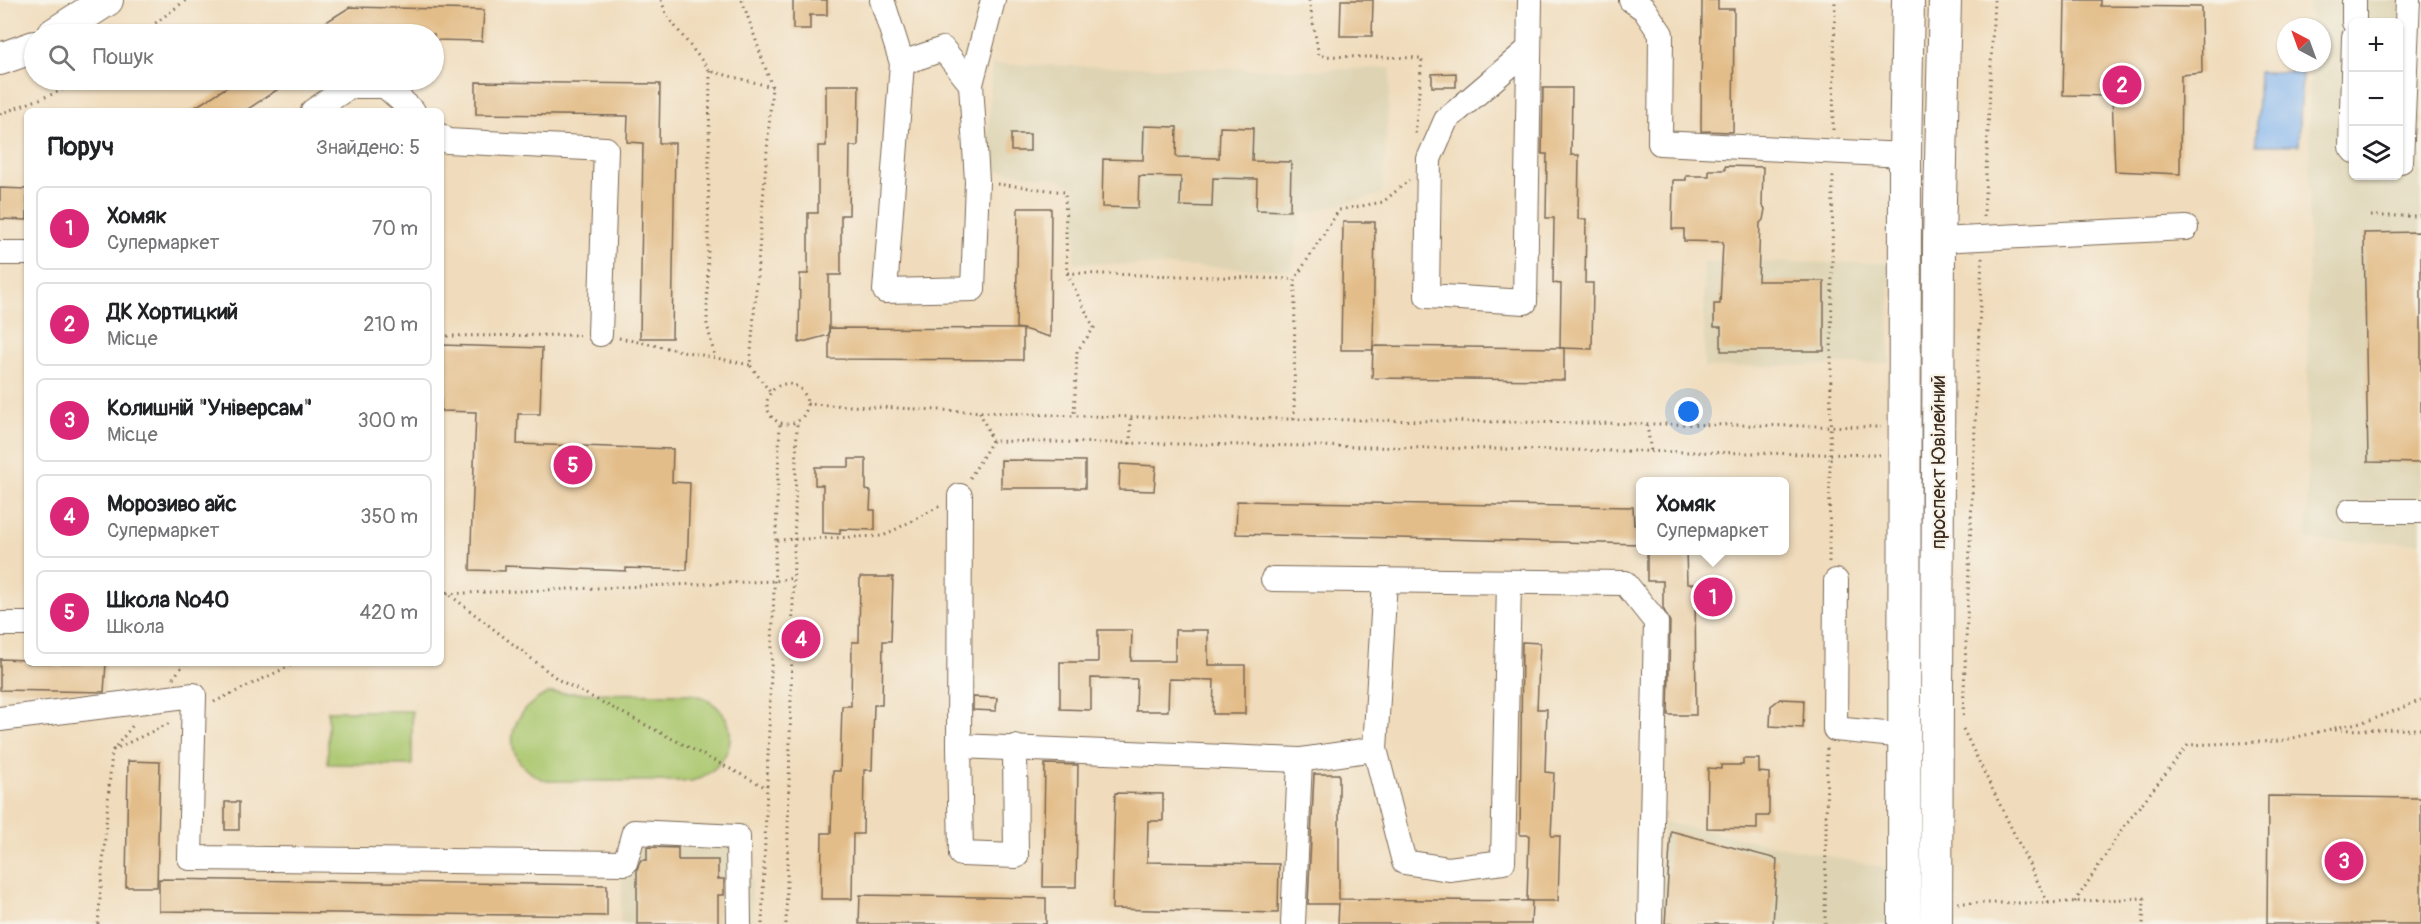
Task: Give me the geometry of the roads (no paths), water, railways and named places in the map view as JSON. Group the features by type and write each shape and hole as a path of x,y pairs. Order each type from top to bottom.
{"main road":[{"path":"70,24 107,0"},
{"name":"проспект Ювілейний","path":"1904,924 1905,154 1908,0"},
{"name":"проспект Ювілейний","path":"1944,0 1938,240 1950,914"},
{"path":"0,59 24,51"}],"lane":[{"path":"882,0 902,63 885,291 973,290 977,181 971,84 993,0"},
{"path":"1529,49 1446,120 1429,159 1427,297 1525,302 1530,0"},
{"path":"1631,0 1644,9 1661,34 1660,143 1905,154"},
{"path":"2354,0 2354,18"},
{"path":"2407,161 2408,0"},
{"path":"902,63 943,49 971,84"},
{"path":"2352,126 2353,72"},
{"path":"317,108 344,90"},
{"path":"389,90 410,108"},
{"path":"444,138 447,141 606,149 600,334"},
{"path":"1938,240 2186,228"},
{"path":"960,496 961,854 1016,856 1015,747"},
{"path":"2350,511 2421,511"},
{"path":"1832,577 1835,729 1905,736"},
{"path":"1274,579 1625,583 1656,622 1650,924"},
{"path":"1385,580 1375,749 1404,862 1449,869 1503,862 1509,582"},
{"path":"0,624 24,624"},
{"path":"0,719 194,695 190,858 625,863 634,832 738,837 739,924"},
{"path":"959,746 1300,760 1375,749"},
{"path":"1293,924 1300,760"}],"water":[{"path":"2259,72 2302,72 2299,145 2256,145"}],"place":[{"name":"ДК Хортицкий","path":"2122,85"},
{"name":"Школа №40","path":"573,465"},
{"name":"Хомяк","path":"1713,597"},
{"name":"Морозиво айс","path":"801,639"},
{"name":"Колишній \"Універсам\"","path":"2344,861"}]}
